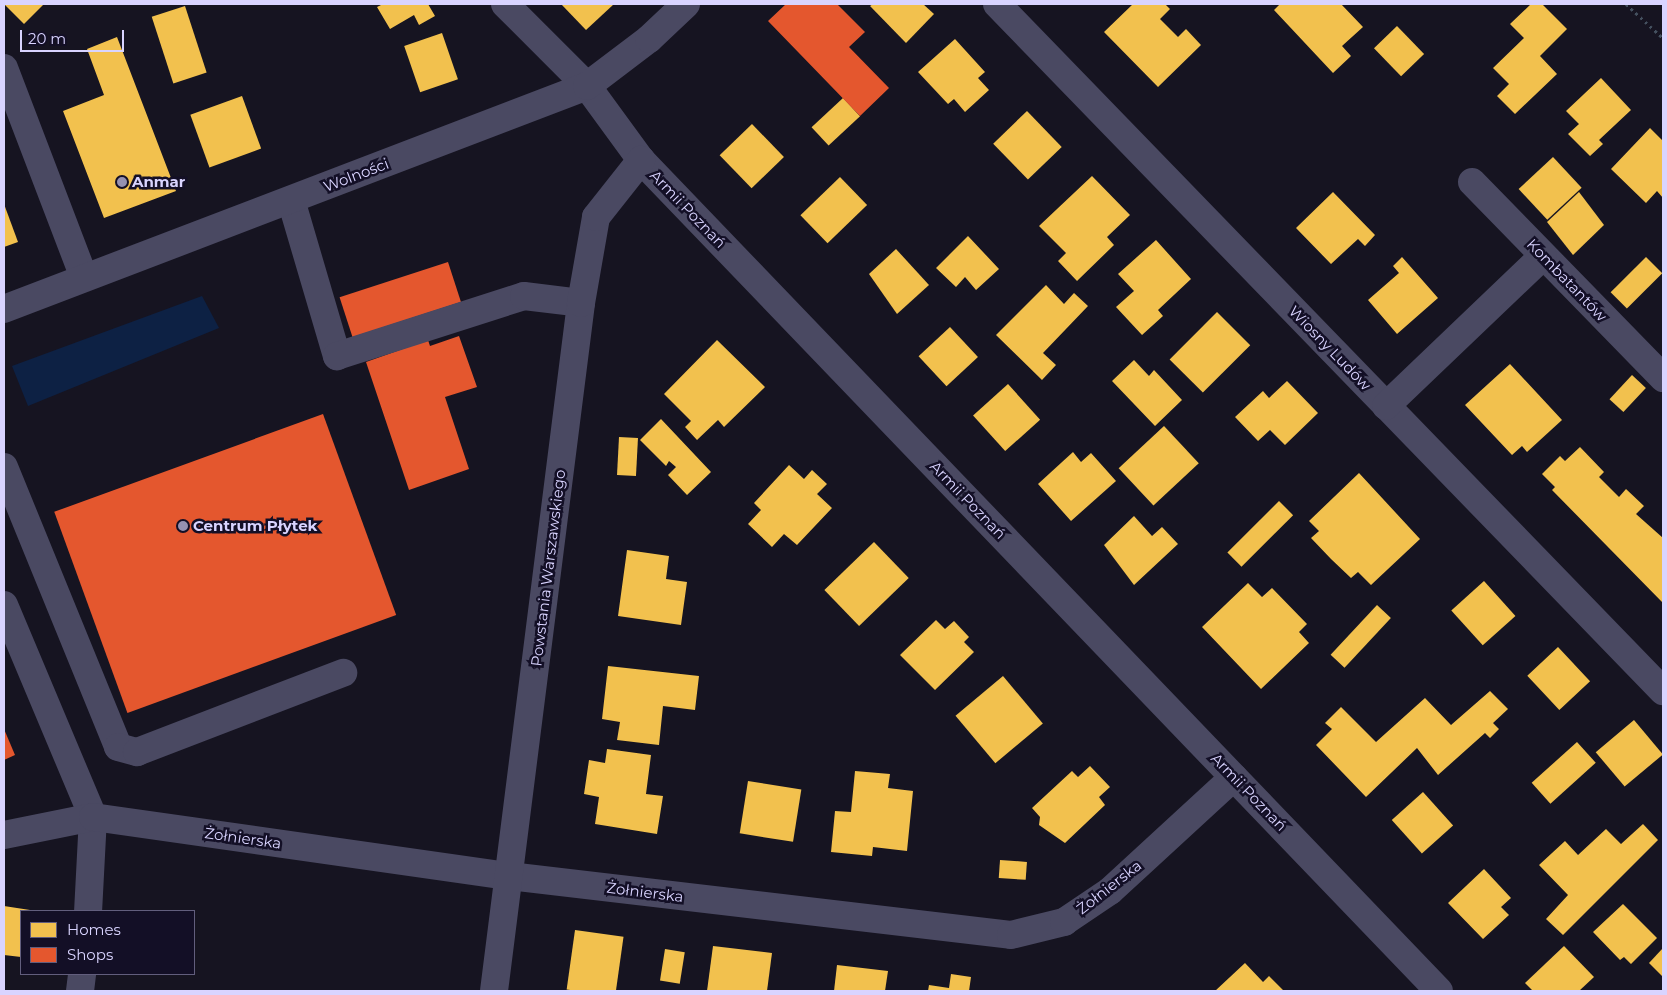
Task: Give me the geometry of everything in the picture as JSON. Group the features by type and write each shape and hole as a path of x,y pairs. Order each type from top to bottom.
{"street":[{"name":"Armii Poznań","path":"506,4 587,86 641,160 1439,991"},
{"name":"Wolności","path":"4,309 587,86 686,4"},
{"name":"Wiosny Ludów","path":"998,4 1663,691"},
{"path":"4,68 84,277"},
{"name":"Powstania Warszawskiego","path":"494,991 581,303 596,216 641,160"},
{"name":"Kombatantów","path":"1472,182 1663,378"},
{"path":"291,200 337,356 524,296 581,303"},
{"path":"1386,406 1543,256"},
{"path":"4,467 118,747 137,752 343,673"},
{"path":"4,605 93,817 88,910"},
{"name":"Żołnierska","path":"4,835 93,817 509,876 1011,935 1064,922 1110,891 1234,777"},
{"path":"80,991 82,975"}],"path":[{"path":"1626,4 1663,38"}],"water":[{"path":"202,296 219,328 28,406 12,366"}],"building: Homes":[{"path":"4,4 44,4 24,24"},
{"path":"383,4 428,4 435,16 419,25 414,15 390,29 377,7"},
{"path":"561,4 614,4 586,30"},
{"path":"873,4 923,4 934,14 906,43 870,6"},
{"path":"1133,4 1165,4 1170,9 1160,19 1178,37 1186,29 1201,45 1158,87 1104,32"},
{"path":"1280,4 1341,4 1363,27 1342,46 1351,56 1333,73 1274,10"},
{"path":"1531,4 1542,4 1567,29 1540,56 1557,74 1515,114 1497,96 1509,84 1493,68 1524,38 1510,24"},
{"path":"185,6 207,73 173,83 152,17"},
{"path":"1397,26 1424,54 1401,76 1374,48"},
{"path":"442,33 458,79 420,92 404,46"},
{"path":"117,37 176,191 104,218 63,111 104,95 87,49"},
{"path":"955,39 985,72 978,78 989,90 965,112 954,99 948,104 918,72"},
{"path":"1601,78 1631,110 1599,140 1603,144 1590,156 1568,134 1579,124 1566,111"},
{"path":"242,96 261,149 209,167 190,115"},
{"path":"843,98 860,116 829,146 812,127"},
{"path":"1027,111 1062,147 1028,180 993,144"},
{"path":"752,124 784,157 752,188 720,155"},
{"path":"1650,128 1663,141 1663,198 1657,191 1646,203 1611,169"},
{"path":"1553,157 1582,188 1547,220 1519,189"},
{"path":"1092,176 1130,215 1107,237 1114,245 1077,281 1058,261 1066,253 1039,226"},
{"path":"840,177 867,205 828,243 800,215"},
{"path":"1333,192 1375,235 1365,246 1358,239 1331,264 1296,228"},
{"path":"1579,192 1604,225 1573,255 1547,222"},
{"path":"4,204 18,242 4,247"},
{"path":"968,236 999,269 976,290 965,277 956,287 936,268"},
{"path":"1156,240 1191,279 1158,310 1163,316 1142,335 1116,307 1134,291 1118,274"},
{"path":"896,249 929,285 897,314 869,274"},
{"path":"1402,257 1438,298 1397,334 1368,300 1399,273 1393,266"},
{"path":"1646,257 1662,273 1627,309 1611,292"},
{"path":"1046,285 1064,304 1074,293 1088,306 1043,353 1056,365 1042,380 996,335"},
{"path":"1217,312 1250,345 1203,393 1170,359"},
{"path":"950,327 978,357 947,386 919,356"},
{"path":"717,340 765,387 724,427 718,420 697,440 685,427 691,421 664,394"},
{"path":"1134,360 1149,376 1154,370 1182,400 1155,426 1112,381"},
{"path":"1510,364 1562,420 1527,452 1522,446 1512,455 1465,405"},
{"path":"1632,375 1646,388 1623,412 1609,399"},
{"path":"1287,381 1318,413 1285,445 1270,430 1258,441 1235,417 1263,391 1269,398"},
{"path":"1008,384 1040,420 1005,451 973,415"},
{"path":"661,419 711,472 687,495 668,475 676,467 669,461 666,466 640,440"},
{"path":"1164,426 1199,463 1153,506 1119,468"},
{"path":"619,437 638,438 636,476 617,475"},
{"path":"1580,447 1604,472 1599,477 1619,497 1626,489 1644,506 1636,514 1663,538 1663,603 1552,490 1555,487 1542,474 1560,456 1565,461"},
{"path":"1073,452 1081,462 1091,453 1116,481 1071,521 1038,484"},
{"path":"789,465 804,479 812,470 827,484 817,494 832,508 797,545 784,534 772,547 748,524 761,510 754,503"},
{"path":"1359,473 1420,539 1371,585 1358,572 1351,578 1331,559 1311,538 1319,531 1309,521"},
{"path":"1279,501 1293,515 1242,567 1227,553"},
{"path":"1134,516 1152,536 1162,527 1178,544 1134,585 1104,545"},
{"path":"874,542 909,578 859,626 824,590"},
{"path":"627,550 669,556 666,579 687,582 681,625 618,616"},
{"path":"1484,581 1515,616 1483,645 1451,610"},
{"path":"1248,583 1262,597 1272,588 1307,624 1299,632 1309,643 1261,689 1202,627"},
{"path":"1377,605 1391,618 1345,668 1331,655"},
{"path":"936,620 945,629 954,621 969,637 964,642 974,652 935,690 900,655"},
{"path":"1558,647 1590,681 1559,710 1527,676"},
{"path":"608,666 699,676 695,710 663,706 659,745 617,740 620,722 602,719"},
{"path":"1003,676 1043,723 995,763 956,716"},
{"path":"1490,691 1508,709 1493,723 1499,729 1490,738 1485,733 1438,775 1417,748 1366,797 1316,745 1332,729 1325,723 1341,707 1376,742 1425,698 1451,725"},
{"path":"1634,720 1663,754 1625,787 1596,752"},
{"path":"1577,742 1596,763 1550,804 1532,783"},
{"path":"607,749 651,755 646,794 663,796 657,834 595,824 599,797 584,794 589,760 605,763"},
{"path":"1090,766 1110,787 1099,797 1105,805 1065,843 1039,825 1040,817 1032,808 1072,771 1078,777"},
{"path":"855,771 890,774 888,788 913,791 907,851 873,847 872,856 831,852 835,811 851,812"},
{"path":"748,781 801,789 793,842 740,833"},
{"path":"1423,792 1453,825 1422,854 1392,820"},
{"path":"1643,824 1658,840 1563,935 1546,919 1568,895 1539,865 1565,841 1578,855 1606,829 1621,844"},
{"path":"1000,860 1027,862 1026,880 999,878"},
{"path":"1484,869 1511,898 1501,907 1509,915 1483,939 1448,903"},
{"path":"1623,904 1657,938 1631,964 1624,957 1620,960 1593,932"},
{"path":"4,906 30,910 20,910 20,957 4,955"},
{"path":"575,930 624,937 616,991 567,989"},
{"path":"713,946 772,953 767,991 707,991"},
{"path":"1564,946 1594,977 1579,991 1533,991 1525,983"},
{"path":"1663,948 1663,977 1649,963"},
{"path":"665,949 685,952 680,984 660,981"},
{"path":"1245,963 1263,982 1269,976 1284,991 1215,991"},
{"path":"837,965 888,971 885,991 834,991"},
{"path":"951,974 971,977 969,991 928,991 929,985 949,988"}],"building: Shops":[{"path":"786,4 837,4 865,32 849,47 889,88 860,116 768,21"},
{"path":"448,262 461,302 353,337 340,297"},
{"path":"459,336 477,387 445,397 469,469 409,490 366,362 428,340 430,346"},
{"path":"323,414 396,615 127,713 54,512"},
{"path":"4,729 15,755 4,760"}],"place":[{"name":"Anmar","path":"122,182"},
{"name":"Centrum Płytek","path":"183,526"}]}
